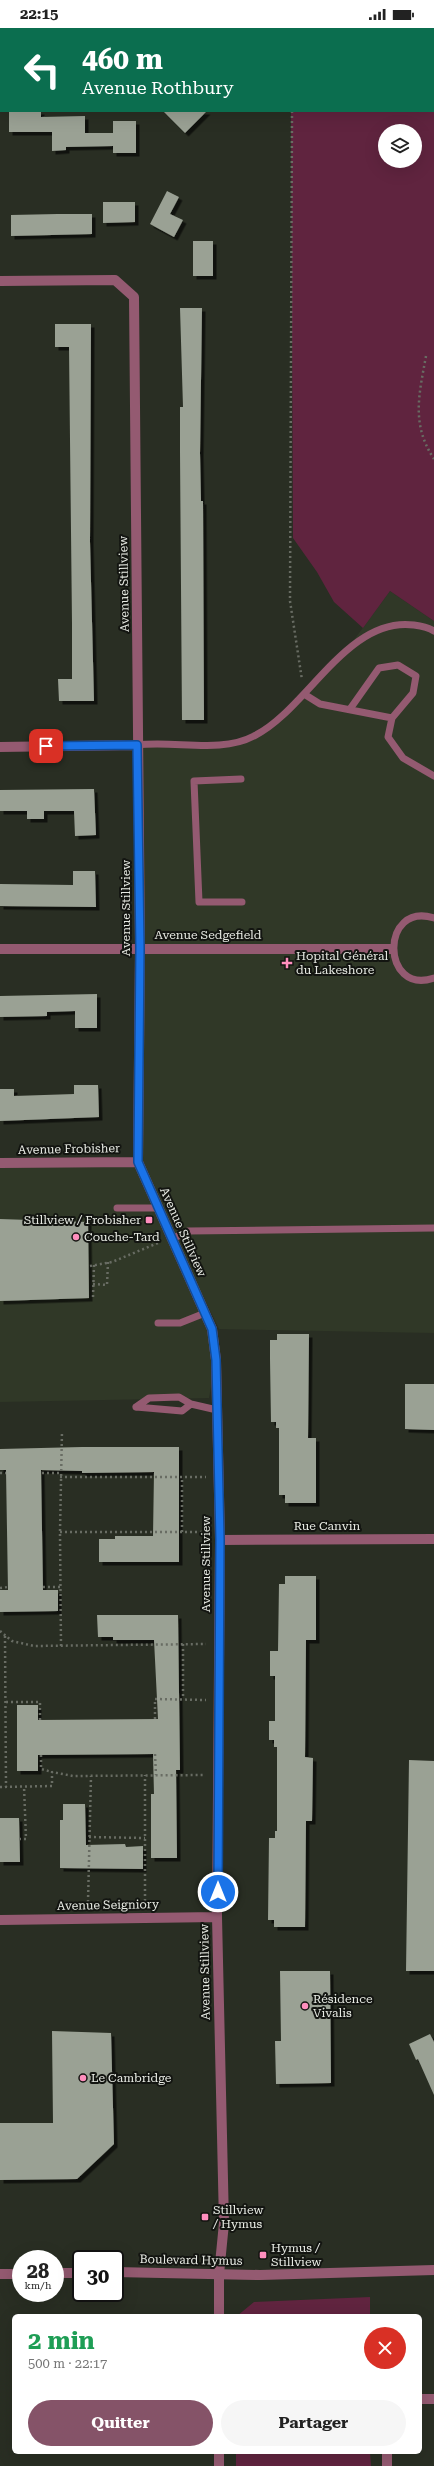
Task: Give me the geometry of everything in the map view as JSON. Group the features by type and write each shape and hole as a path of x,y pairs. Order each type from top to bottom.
{"street":[{"name":"Avenue Stillview","path":"0,281 115,280 134,297 140,948 138,1162 212,1329 216,1360 220,1540 217,1917 224,2223 220,2274 220,2314"},
{"path":"0,747 137,745"},
{"name":"Avenue Sedgefield","path":"0,950 140,948 392,949"},
{"name":"Avenue Frobisher","path":"0,1163 138,1162"},
{"name":"Rue Canvin","path":"220,1540 434,1539"},
{"name":"Avenue Seigniory","path":"0,1920 217,1917"},
{"name":"Boulevard Hymus","path":"124,2272 268,2275 434,2270"},
{"path":"0,2274 12,2274"},
{"path":"422,2399 434,2399"},
{"path":"219,2454 219,2466"},
{"path":"387,2454 387,2466"}],"lane":[{"path":"137,745 153,743 230,744 254,736 272,724 345,652 377,630 405,624 429,627 434,631"},
{"path":"350,708 379,668 398,665 416,676 413,693 392,718 388,737 404,758 434,776"},
{"path":"304,694 320,704 350,708 392,718"},
{"path":"241,778 194,781 199,902 242,902"},
{"path":"434,918 418,917 408,921 400,928 394,938 392,949 398,967 406,975 416,980 427,981 434,978"},
{"path":"116,1208 158,1208"},
{"path":"172,1238 188,1231 434,1228"},
{"path":"158,1323 180,1323 205,1314"},
{"path":"191,1404 182,1411 136,1408 149,1398 179,1397 191,1404 217,1410"}],"path":[{"path":"292,112 290,601 304,694"},
{"path":"426,356 419,401 418,426 425,444 434,459"},
{"path":"93,1297 92,1265 108,1262 158,1243"},
{"path":"93,1284 108,1285 108,1262"},
{"path":"61,1646 60,1473 62,1431"},
{"path":"0,1473 6,1473"},
{"path":"42,1473 60,1473"},
{"path":"60,1477 206,1477"},
{"path":"182,1477 182,1532"},
{"path":"60,1532 206,1532"},
{"path":"0,1588 8,1587"},
{"path":"43,1587 60,1587"},
{"path":"0,1631 5,1636 23,1645 61,1646 206,1644"},
{"path":"5,1636 6,1787"},
{"path":"183,1644 183,1699"},
{"path":"155,1719 155,1699 206,1700"},
{"path":"6,1702 40,1702 40,1720"},
{"path":"155,1754 156,1775"},
{"path":"41,1755 41,1769 52,1772 91,1776 206,1775"},
{"path":"0,1787 52,1786 52,1772"},
{"path":"145,1775 145,1901"},
{"path":"88,1902 91,1776"},
{"path":"19,1839 26,1840 24,1786"},
{"path":"89,1837 145,1838"}],"shaded area":[{"path":"291,112 434,112 434,621 390,591 363,628 334,602 317,572 293,538"},
{"name":"Hopital Général du Lakeshore","path":"390,591 434,621 434,1333 219,1329 144,1175 212,1329 216,1360 209,1398 0,1402 0,1165 137,1162 137,745 230,744 278,720 345,652"},
{"path":"370,2297 370,2314 239,2314 254,2302"},
{"path":"236,2454 370,2454 371,2466 236,2466"}],"building":[{"path":"9,112 41,112 41,117 85,116 85,133 113,133 113,121 136,121 136,153 113,153 113,146 66,147 66,150 52,151 52,132 9,132"},
{"path":"164,112 206,112 185,133"},
{"path":"167,191 179,197 170,214 183,220 174,237 150,224"},
{"path":"103,202 135,202 135,222 103,223"},
{"path":"92,214 92,234 11,236 11,215"},
{"path":"193,241 213,241 213,276 193,276"},
{"path":"180,308 202,308 200,453 201,501 203,501 204,720 182,720 180,407 183,407"},
{"path":"55,324 91,324 90,542 94,701 59,701 58,679 72,679 72,623 69,347 55,347"},
{"path":"94,789 96,835 75,836 74,811 44,811 44,819 27,819 27,811 0,811 0,790"},
{"path":"73,871 95,871 96,907 0,906 0,884 73,885"},
{"path":"97,994 97,1028 75,1028 75,1011 47,1012 47,1016 0,1017 0,996"},
{"path":"74,1085 98,1085 99,1117 0,1121 0,1089 14,1089 14,1096 74,1094"},
{"path":"0,1219 88,1222 89,1298 0,1301"},
{"path":"277,1334 309,1334 308,1438 316,1438 316,1503 285,1503 285,1495 279,1495 279,1428 276,1428 276,1422 271,1422 270,1359 270,1340 277,1340"},
{"path":"405,1384 434,1384 434,1430 405,1429"},
{"path":"179,1447 179,1562 99,1562 99,1539 115,1539 115,1536 153,1536 154,1472 82,1473 82,1471 41,1470 43,1590 58,1590 58,1611 0,1612 0,1590 8,1590 6,1470 0,1470 0,1449"},
{"path":"285,1576 316,1576 316,1640 306,1640 305,1757 313,1758 312,1821 306,1821 305,1927 274,1927 274,1920 268,1920 269,1838 275,1838 275,1831 277,1831 277,1747 274,1747 274,1740 269,1740 269,1721 275,1721 275,1676 270,1676 270,1651 278,1651 279,1584 285,1584"},
{"path":"97,1615 178,1615 180,1770 176,1770 177,1858 151,1858 151,1794 154,1794 153,1754 38,1755 38,1771 17,1771 17,1705 38,1705 38,1720 158,1719 154,1640 113,1640 113,1637 98,1637"},
{"path":"409,1760 434,1761 434,1971 406,1971"},
{"path":"63,1804 85,1804 86,1845 125,1844 126,1847 143,1846 143,1869 60,1868 60,1820 63,1820"},
{"path":"0,1818 19,1818 20,1862 0,1862"},
{"name":"Résidence Vivalis","path":"280,1971 330,1971 331,2083 276,2084 275,2041 281,2041"},
{"name":"Le Cambridge","path":"52,2031 111,2033 114,2144 77,2179 0,2180 0,2123 53,2123"},
{"path":"430,2034 434,2042 434,2095 418,2059 416,2060 409,2044"}],"place":[{"name":"Hopital Général du Lakeshore","path":"287,963"},
{"name":"Stillview / Frobisher","path":"149,1220"},
{"name":"Couche-Tard","path":"76,1237"},
{"name":"Résidence Vivalis","path":"305,2006"},
{"name":"Le Cambridge","path":"83,2078"},
{"name":"Stillview / Hymus","path":"205,2217"},
{"name":"Hymus / Stillview","path":"263,2255"}],"route":[{"path":"46,746 137,745 140,948 138,1162 212,1329 216,1360 220,1540 218,1892"}]}
